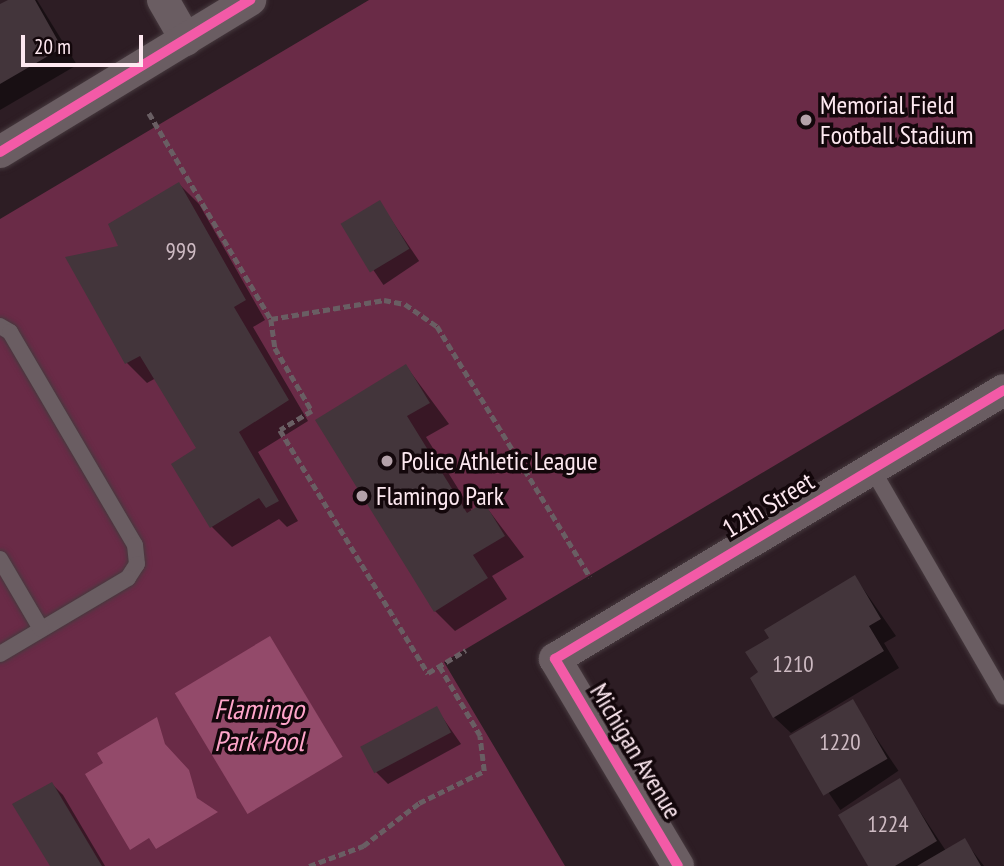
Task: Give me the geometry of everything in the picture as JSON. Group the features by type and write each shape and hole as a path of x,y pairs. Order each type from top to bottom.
{"street":[{"path":"163,0 186,40"},
{"path":"0,152 250,0"},
{"name":"12th Street","path":"555,659 1004,390"},
{"name":"Michigan Avenue","path":"555,659 678,866"}],"lane":[{"path":"0,326 10,332 135,545 137,564 128,578 0,654"},
{"path":"872,469 1004,697"},
{"path":"0,559 41,629"}],"path":[{"path":"149,113 271,319 275,348 312,411 280,430 428,673 466,650"},
{"path":"271,319 384,300 422,313 466,363 590,577"},
{"path":"309,866 363,846 419,803 484,771 480,736 439,666"}],"shaded area":[{"name":"Flamingo Park","path":"369,0 1004,0 1004,329 444,662 565,866 0,866 0,219"}],"water":[{"name":"Flamingo Park Pool","path":"270,636 343,757 247,814 175,693"},
{"path":"157,717 165,744 189,770 197,798 218,812 156,849 149,838 130,850 85,774 103,763 97,753"}],"building":[{"path":"8,0 35,0 62,48 0,84 0,4"},
{"path":"179,182 246,300 234,307 289,400 239,432 279,501 266,508 259,498 210,528 171,464 196,448 140,356 125,364 65,257 118,246 108,224"},
{"path":"380,200 409,249 370,273 341,224"},
{"name":"Police Athletic League","path":"406,364 430,403 407,416 467,513 484,502 505,536 473,555 488,578 434,612 315,420"},
{"path":"855,575 881,619 869,626 884,651 773,718 750,678 758,672 745,652 769,638 764,630"},
{"path":"853,699 888,759 823,796 789,736"},
{"path":"437,706 451,732 374,773 360,747"},
{"path":"900,778 937,841 895,866 868,866 838,815"},
{"path":"52,782 102,866 50,866 12,804"},
{"path":"965,838 981,866 917,866"}],"cycle path":[{"path":"0,152 250,0"},
{"path":"678,866 555,659 1004,390"}],"place":[{"name":"Memorial Field Football Stadium","path":"806,120"},
{"name":"Police Athletic League","path":"387,461"},
{"name":"Flamingo Park","path":"362,496"}]}
